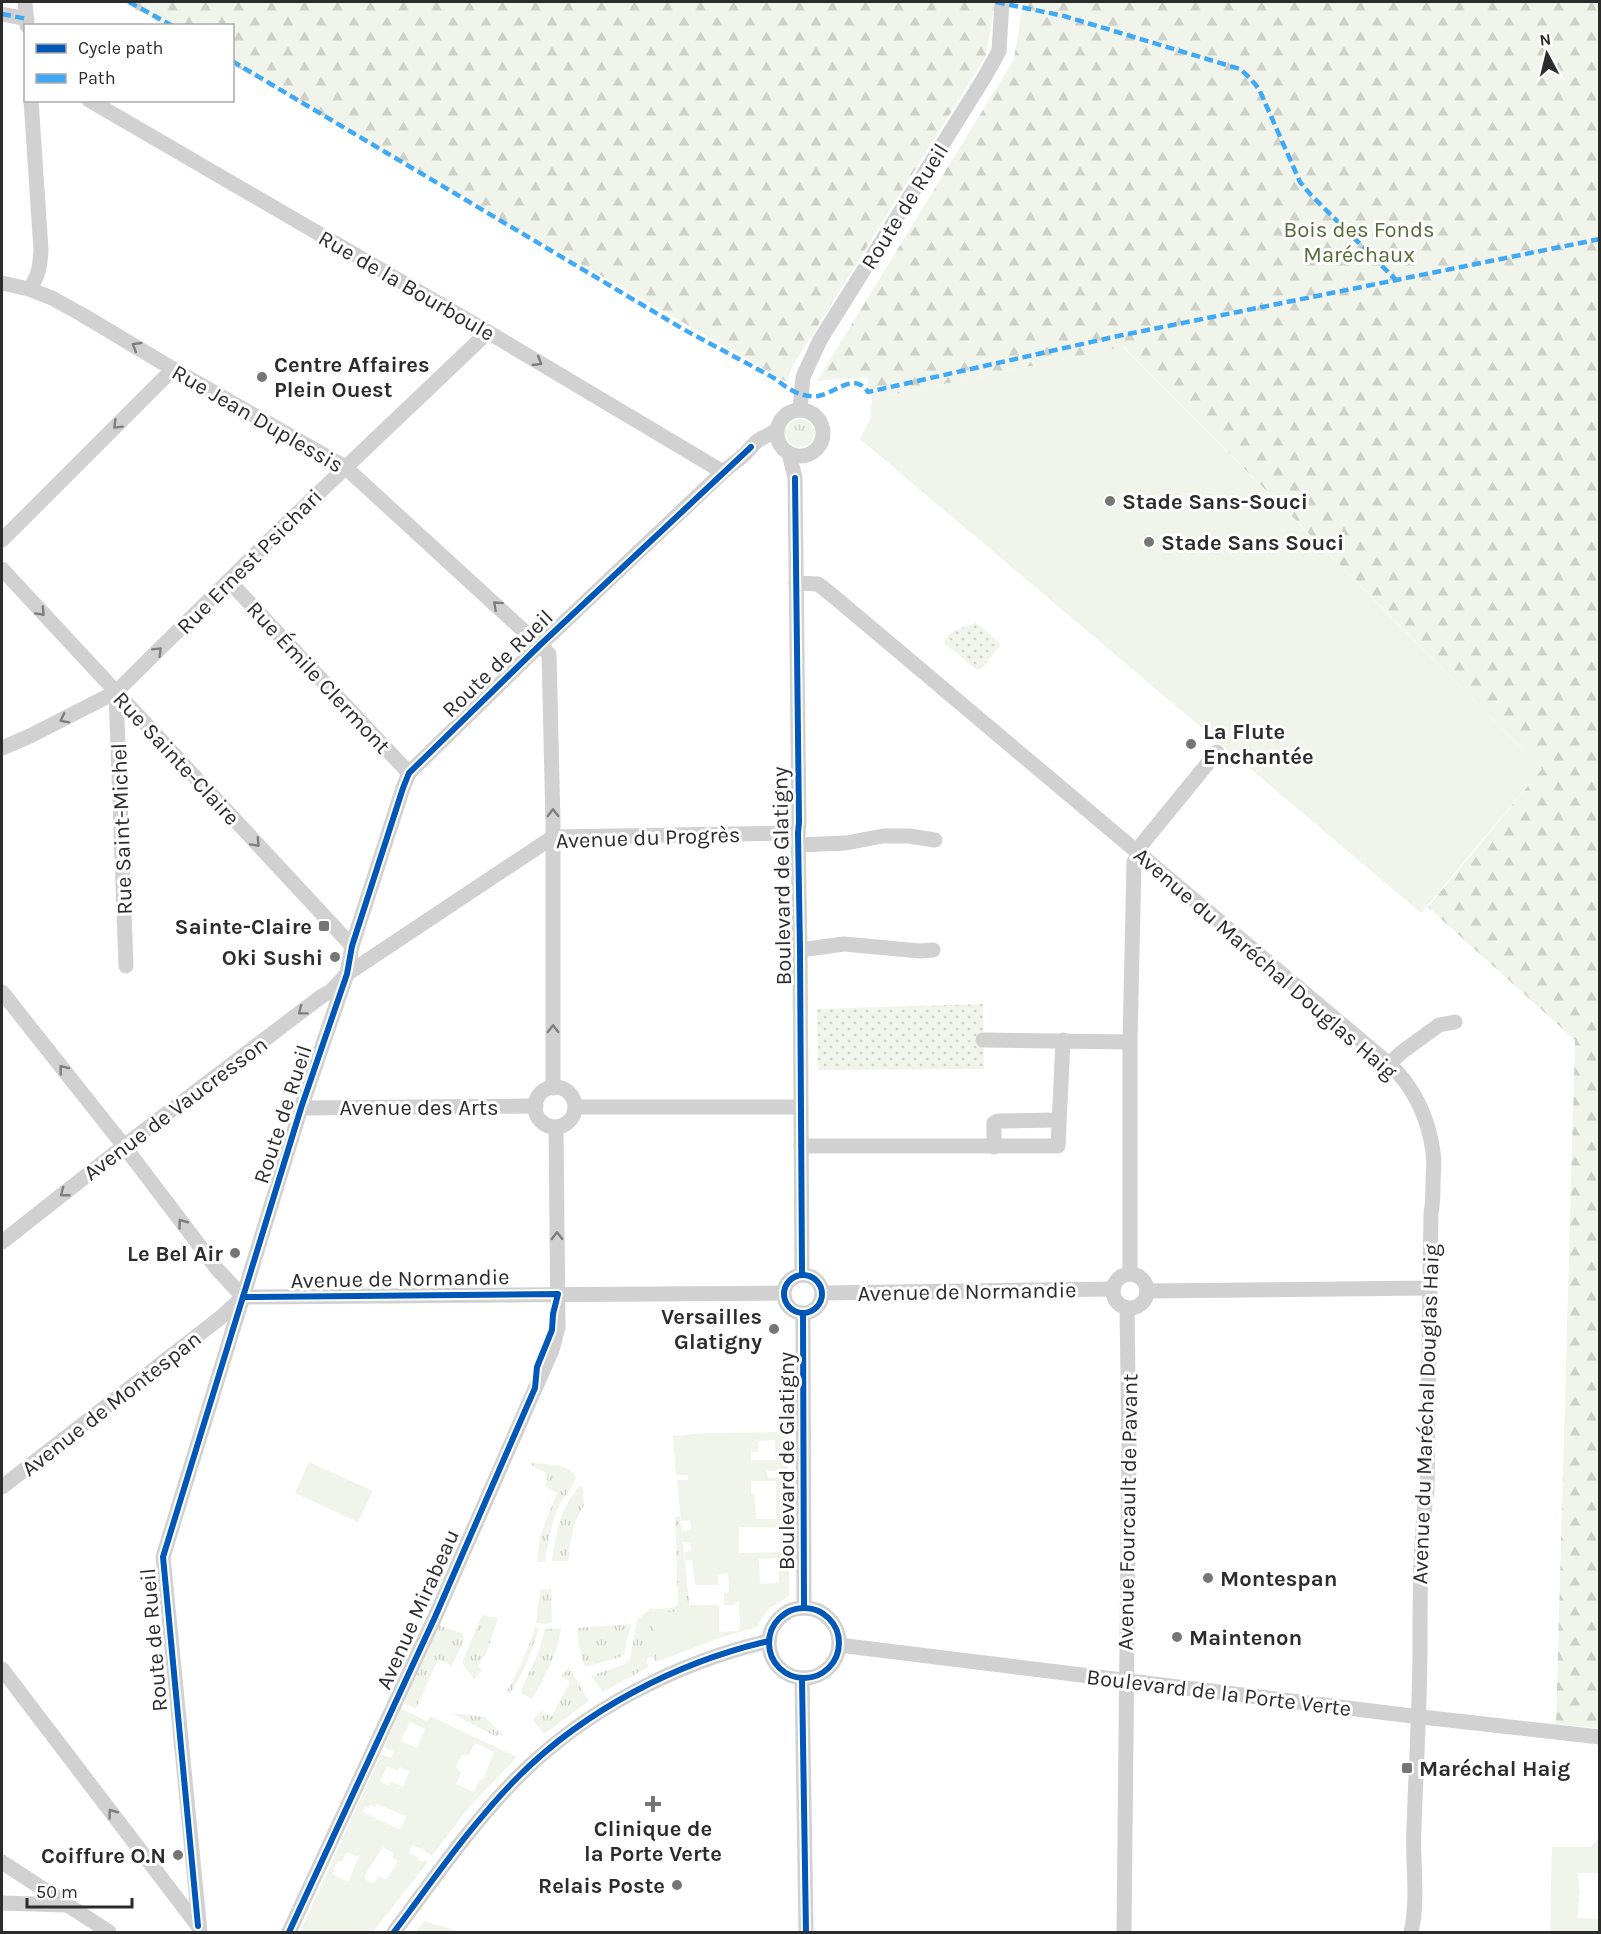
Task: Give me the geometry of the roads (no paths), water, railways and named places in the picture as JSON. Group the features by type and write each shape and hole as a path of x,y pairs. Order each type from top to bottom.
{"street":[{"path":"2,14 27,22 26,2"},
{"name":"Route de Rueil","path":"800,410 803,377 820,340 999,51 1002,2"},
{"path":"28,289 36,280 40,269 41,250 32,102"},
{"name":"Rue de la Bourboule","path":"92,102 488,332 723,472"},
{"name":"Rue Jean Duplessis","path":"2,283 52,298 345,467 540,645"},
{"name":"Rue Ernest Psichari","path":"2,748 116,692 345,467 488,332"},
{"path":"2,540 173,369"},
{"path":"785,451 778,439 777,430 785,416 792,411 800,410 816,416 822,424 823,438 820,446 807,456 795,477"},
{"name":"Route de Rueil","path":"199,1929 163,1557 301,1107 352,962 409,773 723,472 757,441 777,430"},
{"path":"751,447 785,451 800,457 807,456"},
{"name":"Boulevard de Glatigny","path":"785,451 795,477 802,1275"},
{"name":"Rue Sainte-Claire","path":"2,569 116,692 352,962"},
{"name":"Rue Émile Clermont","path":"229,581 409,773"},
{"name":"Avenue du Maréchal Douglas Haig","path":"796,583 818,584 1398,1071 1420,1105 1434,1153 1427,1477 1422,1534 1419,1717 1413,1842 1414,1919 1411,1932"},
{"path":"540,645 549,654 553,837 554,1088"},
{"name":"Rue Saint-Michel","path":"116,692 126,966"},
{"path":"1130,1274 1133,873 1137,852 1142,844 1217,752"},
{"name":"Avenue du Progrès","path":"352,962 553,837 798,839 846,843 883,836 909,836 935,840"},
{"path":"800,950 844,944 920,951 933,950"},
{"name":"Avenue de Vaucresson","path":"2,1242 124,1146 331,991 352,962"},
{"path":"2,992 124,1146 218,1270 243,1297"},
{"path":"1389,1064 1439,1025 1455,1022"},
{"path":"983,1040 1130,1042"},
{"path":"801,1146 1058,1146 1063,1041"},
{"path":"554,1088 560,1088 571,1095 575,1107 572,1118 562,1126 556,1127 550,1126 539,1118 536,1106 543,1092 554,1088"},
{"name":"Avenue des Arts","path":"301,1107 536,1106"},
{"path":"575,1107 801,1107"},
{"path":"994,1147 994,1123 998,1121 1059,1120"},
{"name":"Avenue Mirabeau","path":"289,1932 435,1617 552,1350 558,1327 556,1127"},
{"path":"1130,1274 1144,1281 1147,1291 1141,1304 1127,1308 1114,1299 1113,1289 1119,1278 1130,1274"},
{"path":"802,1275 813,1278 821,1287 822,1293 819,1305 803,1313 787,1305 783,1293 787,1282 802,1275"},
{"path":"1147,1291 1430,1288"},
{"name":"Avenue de Normandie","path":"822,1293 1113,1289"},
{"name":"Avenue de Normandie","path":"243,1297 783,1293"},
{"name":"Avenue de Montespan","path":"2,1487 220,1318 243,1297"},
{"name":"Avenue Fourcault de Pavant","path":"1124,1932 1129,1448 1127,1308"},
{"name":"Boulevard de Glatigny","path":"803,1313 804,1608"},
{"path":"804,1608 820,1612 832,1622 837,1629 839,1645 832,1665 824,1672 802,1678 783,1671 771,1652 770,1641 778,1621 789,1611 804,1608"},
{"path":"394,1932 465,1838 519,1777 549,1748 585,1722 638,1690 724,1654 770,1641"},
{"name":"Boulevard de la Porte Verte","path":"839,1645 1599,1737"},
{"path":"2,1669 199,1929"},
{"path":"802,1678 806,1932"},
{"path":"2,1862 109,1932"},
{"path":"2,1902 67,1905"}],"place":[{"name":"Centre Affaires Plein Ouest","path":"262,377"},
{"name":"Stade Sans-Souci","path":"1110,501"},
{"name":"Stade Sans Souci","path":"1149,542"},
{"name":"La Flute Enchantée","path":"1191,744"},
{"name":"Sainte-Claire","path":"324,926"},
{"name":"Oki Sushi","path":"335,957"},
{"name":"Le Bel Air","path":"235,1253"},
{"name":"Versailles Glatigny","path":"774,1329"},
{"name":"Montespan","path":"1208,1578"},
{"name":"Maintenon","path":"1177,1637"},
{"name":"Maréchal Haig","path":"1407,1768"},
{"name":"Clinique de la Porte Verte","path":"653,1804"},
{"name":"Coiffure O.N","path":"178,1855"},
{"name":"Relais Poste","path":"677,1885"}],"park label":[{"name":"Bois des Fonds Maréchaux","path":"1359,242"}]}
